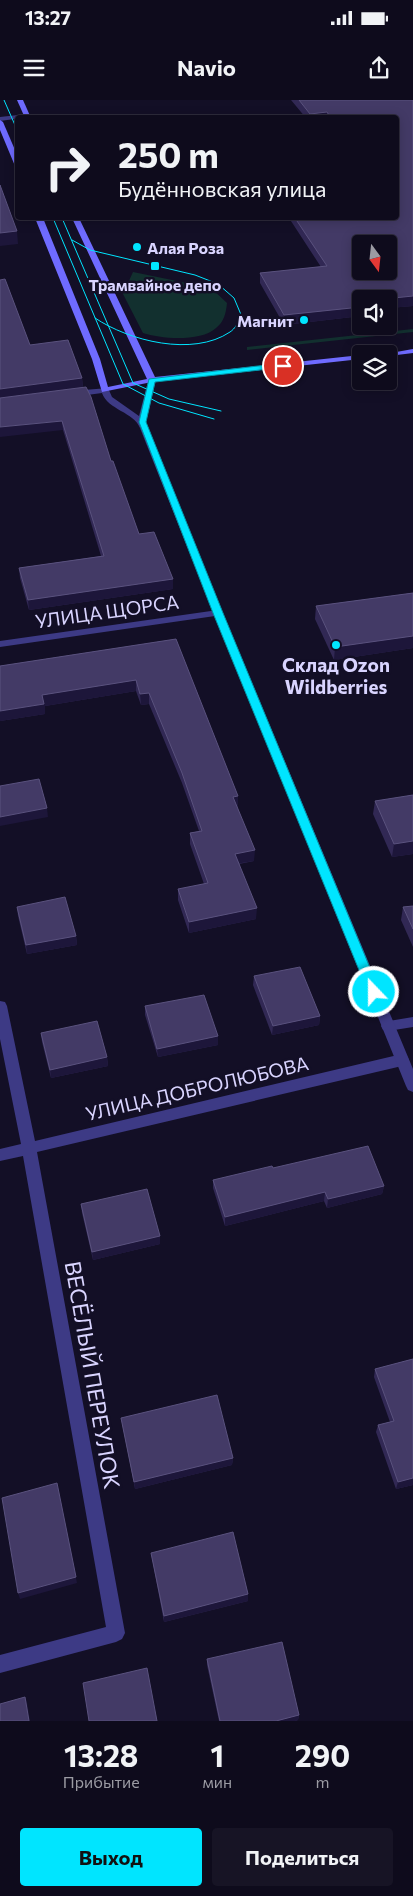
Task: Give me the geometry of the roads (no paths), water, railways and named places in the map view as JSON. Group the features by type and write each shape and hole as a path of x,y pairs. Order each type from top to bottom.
{"main road":[{"path":"20,100 27,115"},
{"path":"0,120 15,158"},
{"path":"40,220 96,359 105,390 152,380 352,358"},
{"path":"76,220 152,380"},
{"path":"397,353 413,351"}],"street":[{"path":"0,120 15,118"},
{"path":"142,422 152,380"},
{"path":"67,395 105,390 108,398 142,422 218,613 413,1086"},
{"name":"УЛИЦА ЩОРСА","path":"0,644 218,613"},
{"name":"ВЕСЁЛЫЙ ПЕРЕУЛОК","path":"0,1006 29,1148 116,1633 0,1664"},
{"path":"388,1026 413,1022"},
{"name":"УЛИЦА ДОБРОЛЮБОВА","path":"0,1155 402,1060"}],"tram line":[{"path":"4,100 15,125"},
{"path":"54,220 95,318"},
{"path":"63,220 108,326"},
{"path":"72,240 90,250 195,275 218,284 234,298 242,317 232,331 215,340 198,344 161,343 143,339 108,326"},
{"path":"95,318 108,326"},
{"path":"95,318 123,384 159,403 214,419"},
{"path":"108,326 133,383 169,399 221,411"}],"place":[{"name":"Алая Роза","path":"137,247"},
{"name":"Трамвайное депо","path":"155,266"},
{"name":"Магнит","path":"304,320"},
{"name":"Склад Ozon Wildberries","path":"336,645"}]}
